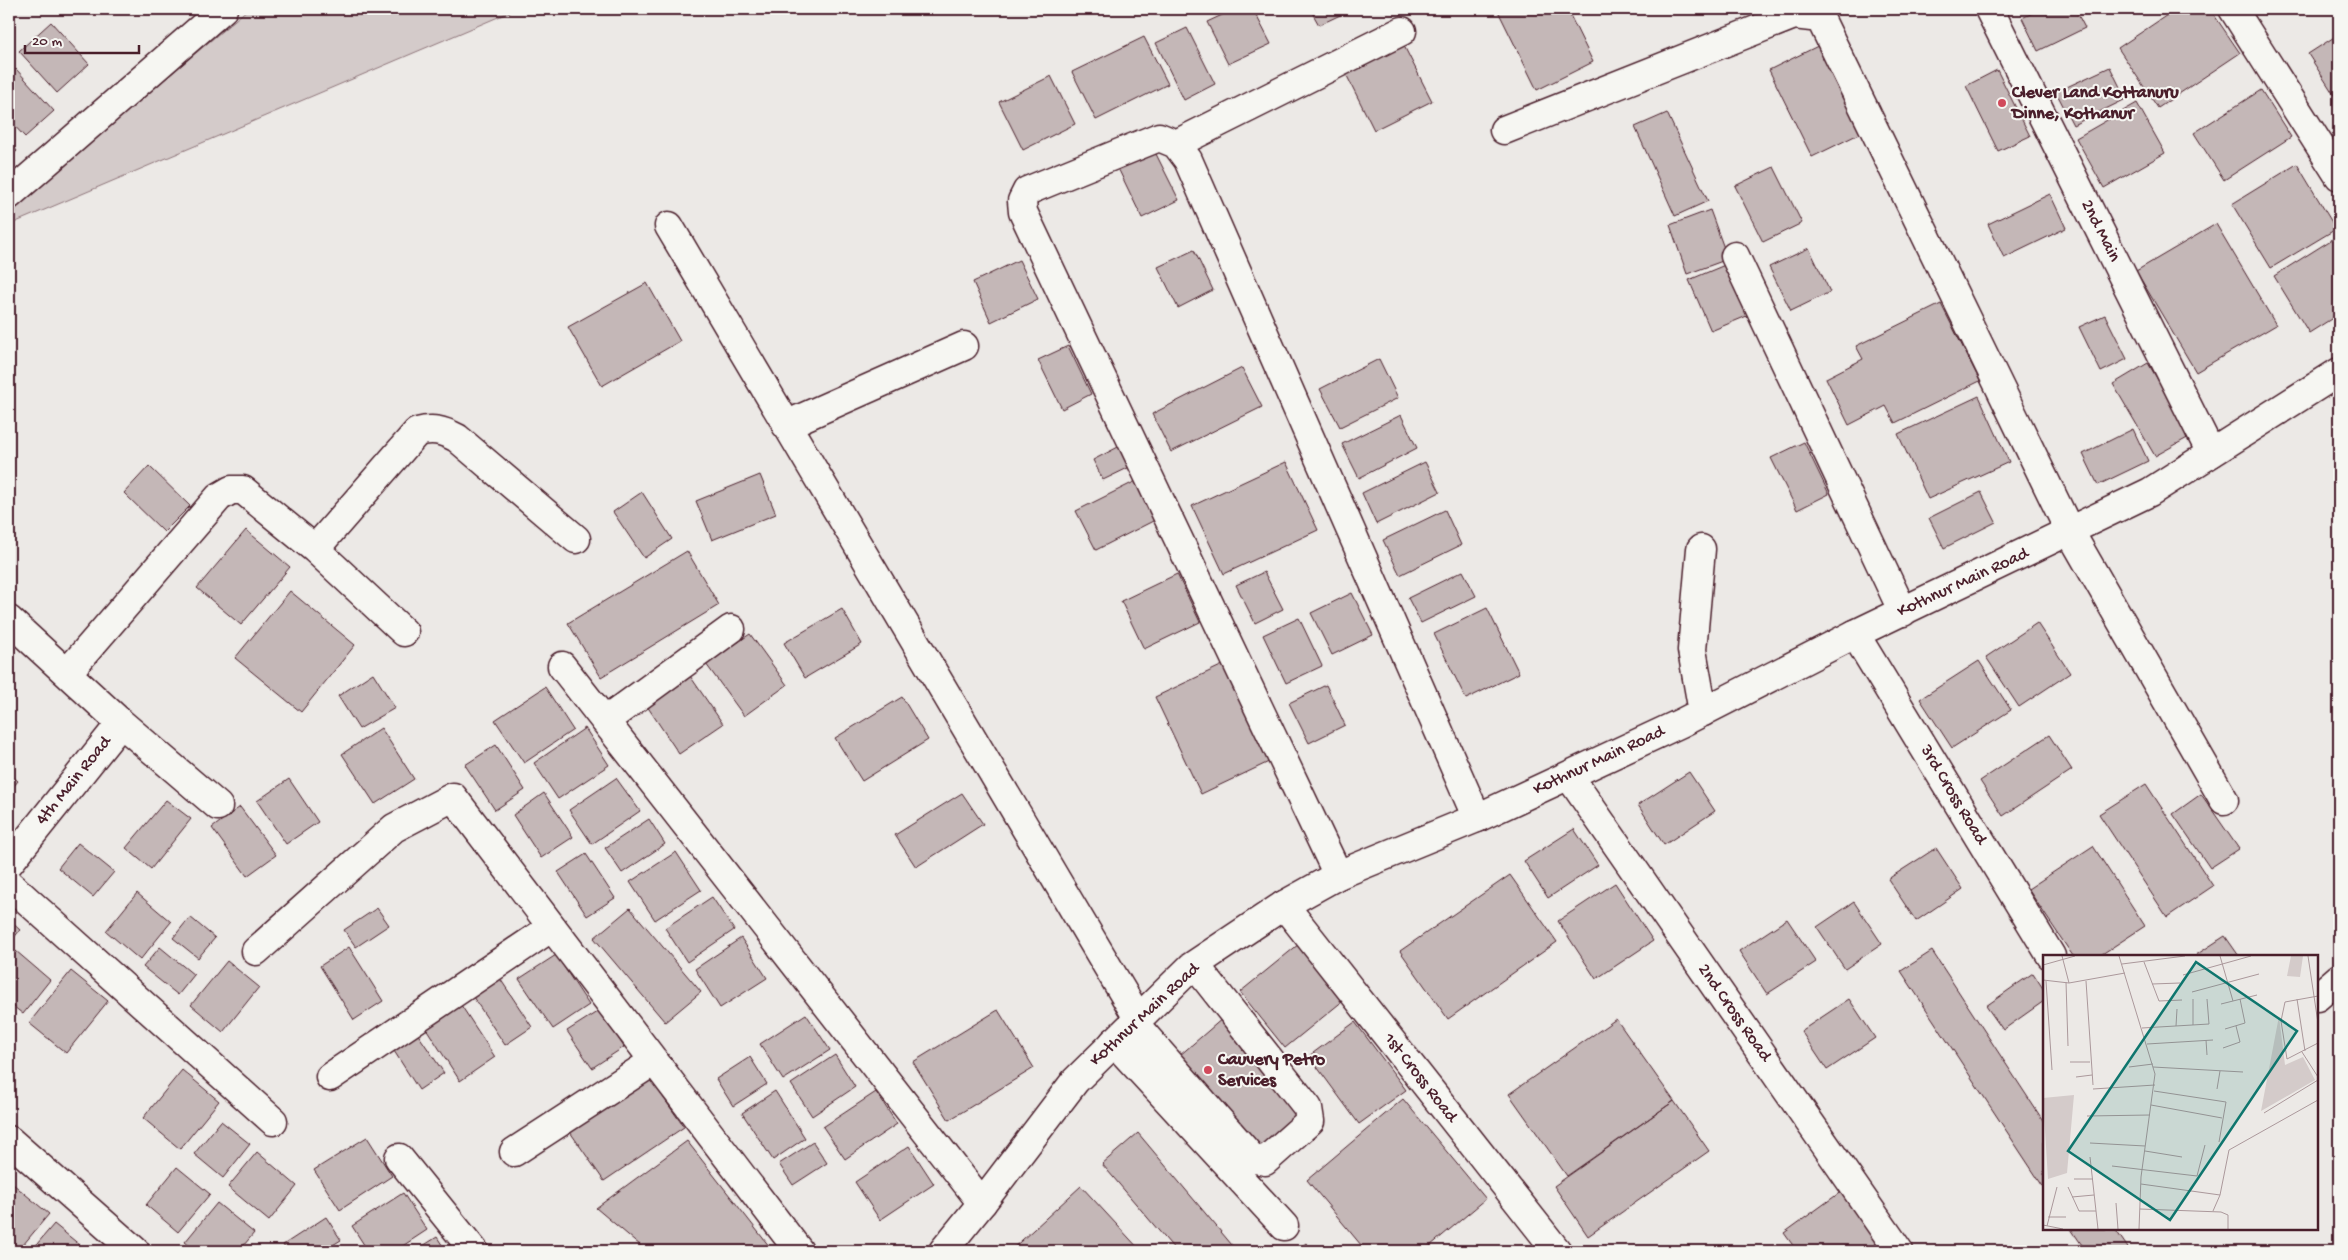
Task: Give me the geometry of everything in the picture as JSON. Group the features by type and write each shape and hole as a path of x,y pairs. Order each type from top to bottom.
{"street":[{"path":"9,195 223,9"},
{"name":"2nd Main","path":"1989,9 2211,453"},
{"path":"2233,9 2339,176"},
{"path":"1504,130 1794,15 1820,18 2070,532 2224,800"},
{"path":"1176,144 1402,31"},
{"path":"1338,875 1023,212 1022,201 1028,191 1159,137 1176,144 1192,170 1477,818"},
{"path":"669,226 1136,1020 1252,1158 1265,1161 1310,1121 1308,1108 1195,965"},
{"path":"1735,256 1903,612"},
{"path":"786,425 964,346"},
{"name":"Kothnur Main Road","path":"943,1251 1075,1081 1195,965 1284,905 1338,875 1477,818 1569,776 1702,712 1855,634 2150,492 2339,372"},
{"path":"315,549 416,432 428,429 440,429 457,438 576,539"},
{"path":"67,673 219,497 231,490 243,490 315,549 404,632"},
{"path":"1700,549 1692,650 1702,712"},
{"path":"9,620 121,723 218,806"},
{"path":"605,721 732,629"},
{"name":"3rd Cross Road","path":"1855,634 2050,955"},
{"path":"562,666 982,1203"},
{"name":"4th Main Road","path":"9,863 121,723"},
{"name":"2nd Cross Road","path":"1569,776 1899,1251"},
{"path":"256,950 394,828 453,797 799,1251"},
{"path":"9,884 273,1121"},
{"name":"1st Cross Road","path":"1284,905 1557,1251"},
{"path":"330,1078 552,927"},
{"path":"2318,996 2339,978"},
{"path":"1114,1042 1284,1226"},
{"path":"514,1152 654,1061"},
{"path":"9,1140 135,1251"},
{"path":"399,1158 474,1251"}],"shaded area":[{"path":"248,9 517,9 9,225 9,211"}],"building":[{"path":"1235,9 1253,9 1271,44 1228,64 1207,22"},
{"path":"1310,9 1353,9 1319,25"},
{"path":"1497,9 1567,9 1593,62 1537,90"},
{"path":"2041,9 2075,9 2085,28 2038,51 2022,18"},
{"path":"2176,9 2210,9 2240,53 2158,108 2118,48"},
{"path":"51,22 89,64 57,93 19,51"},
{"path":"1187,28 1215,84 1184,100 1156,43"},
{"path":"2339,34 2339,95 2336,98 2308,54"},
{"path":"1144,37 1168,84 1096,120 1072,72"},
{"path":"1400,38 1432,101 1374,130 1342,66"},
{"path":"1828,41 1871,128 1812,157 1769,70"},
{"path":"2110,67 2126,99 2073,125 2056,92"},
{"path":"16,69 54,111 25,137 9,120 9,75"},
{"path":"1997,70 2030,136 1998,151 1966,86"},
{"path":"1051,76 1075,124 1023,150 999,102"},
{"path":"2261,90 2291,137 2224,180 2194,133"},
{"path":"2137,103 2165,153 2104,188 2076,138"},
{"path":"1667,113 1708,201 1675,216 1635,127"},
{"path":"9,141 17,151 9,159"},
{"path":"1152,146 1179,200 1142,218 1116,164"},
{"path":"2297,164 2336,229 2271,268 2232,204"},
{"path":"1774,167 1802,223 1763,242 1735,186"},
{"path":"2050,194 2066,228 2004,258 1988,224"},
{"path":"1710,210 1728,259 1687,274 1670,225"},
{"path":"2216,224 2276,325 2196,372 2136,271"},
{"path":"2339,235 2339,314 2309,333 2274,276"},
{"path":"1809,248 1830,292 1791,311 1769,267"},
{"path":"1194,250 1213,290 1178,308 1158,267"},
{"path":"1019,260 1038,299 991,322 973,282"},
{"path":"1732,262 1754,313 1711,331 1689,280"},
{"path":"647,283 680,341 602,386 568,327"},
{"path":"1941,304 1980,381 1895,423 1886,406 1849,425 1826,378 1863,359 1856,346"},
{"path":"2105,315 2127,359 2101,372 2079,327"},
{"path":"1068,346 1091,394 1062,409 1038,360"},
{"path":"1379,359 1398,398 1340,427 1320,389"},
{"path":"2148,363 2191,436 2155,456 2113,384"},
{"path":"1242,368 1262,407 1171,452 1152,414"},
{"path":"1979,396 2009,462 1928,499 1898,434"},
{"path":"1401,415 1417,448 1359,478 1342,444"},
{"path":"2133,429 2148,461 2098,485 2083,454"},
{"path":"1804,442 1829,494 1797,510 1771,458"},
{"path":"1124,444 1134,465 1103,480 1093,460"},
{"path":"1286,462 1318,530 1224,574 1192,506"},
{"path":"1425,462 1440,492 1376,524 1362,493"},
{"path":"149,466 190,506 164,532 124,493"},
{"path":"760,475 776,514 712,540 696,501"},
{"path":"1136,481 1155,520 1096,550 1076,511"},
{"path":"642,492 672,539 644,558 613,512"},
{"path":"1981,492 1996,522 1944,548 1929,518"},
{"path":"1445,510 1461,545 1400,575 1383,540"},
{"path":"246,530 290,567 241,625 197,588"},
{"path":"687,551 719,605 601,677 568,623"},
{"path":"1463,571 1476,596 1421,623 1408,598"},
{"path":"1264,572 1283,609 1255,623 1236,585"},
{"path":"1177,574 1200,622 1144,649 1121,601"},
{"path":"290,591 355,645 301,712 235,658"},
{"path":"1352,593 1373,635 1332,655 1311,613"},
{"path":"1487,608 1519,673 1466,699 1434,634"},
{"path":"842,609 862,644 805,678 784,643"},
{"path":"1299,618 1322,666 1286,683 1263,635"},
{"path":"2037,623 2070,673 2019,707 1986,657"},
{"path":"750,634 787,685 744,716 706,664"},
{"path":"1979,661 2011,710 1952,748 1920,699"},
{"path":"1227,663 1273,760 1201,794 1155,697"},
{"path":"373,673 395,708 359,729 338,696"},
{"path":"688,673 723,724 679,754 645,703"},
{"path":"1326,685 1345,725 1309,743 1289,703"},
{"path":"545,687 573,730 524,763 495,720"},
{"path":"902,697 928,740 862,781 835,738"},
{"path":"381,728 414,779 375,804 342,754"},
{"path":"585,728 609,765 558,799 534,763"},
{"path":"2049,735 2072,770 2003,816 1980,781"},
{"path":"496,745 525,790 495,810 465,765"},
{"path":"1689,772 1715,811 1664,845 1638,805"},
{"path":"9,773 18,781 9,792"},
{"path":"616,778 640,811 592,844 569,810"},
{"path":"289,779 318,822 286,844 257,801"},
{"path":"2146,784 2213,886 2167,917 2099,814"},
{"path":"544,793 573,837 541,858 513,815"},
{"path":"962,793 983,824 916,867 895,835"},
{"path":"2201,794 2239,849 2210,868 2173,814"},
{"path":"166,800 191,819 151,869 126,848"},
{"path":"240,807 276,855 247,876 212,828"},
{"path":"649,819 665,844 622,873 605,848"},
{"path":"1574,829 1598,865 1548,898 1524,861"},
{"path":"78,843 114,872 93,897 58,868"},
{"path":"2093,846 2145,926 2101,955 2072,955 2028,889"},
{"path":"1936,848 1963,889 1916,921 1888,879"},
{"path":"676,852 701,890 655,920 630,882"},
{"path":"586,854 615,898 587,916 558,872"},
{"path":"1510,875 1557,942 1448,1019 1400,951"},
{"path":"1615,883 1653,941 1596,979 1558,921"},
{"path":"137,893 171,922 140,960 106,931"},
{"path":"712,897 734,930 687,962 665,928"},
{"path":"1854,902 1882,944 1845,969 1817,927"},
{"path":"377,908 389,925 356,947 344,930"},
{"path":"630,908 701,992 665,1022 594,938"},
{"path":"190,917 215,938 198,958 173,938"},
{"path":"1787,919 1816,962 1767,994 1739,951"},
{"path":"9,920 20,930 9,944"},
{"path":"2225,936 2238,955 2196,955"},
{"path":"741,938 767,978 720,1008 695,969"},
{"path":"1299,944 1344,1000 1285,1048 1240,992"},
{"path":"160,947 194,975 178,995 143,967"},
{"path":"349,947 383,1001 354,1020 320,966"},
{"path":"16,951 50,980 23,1014 9,1003 9,959"},
{"path":"1932,951 2043,1120 2043,1186 1901,971"},
{"path":"556,955 589,1005 553,1029 519,979"},
{"path":"227,961 259,987 223,1032 191,1005"},
{"path":"71,971 108,1001 66,1053 29,1023"},
{"path":"495,971 532,1027 505,1045 467,988"},
{"path":"2033,973 2043,988 2043,1002 2003,1030 1986,1006"},
{"path":"457,999 495,1057 460,1081 422,1022"},
{"path":"1849,999 1875,1038 1827,1070 1801,1031"},
{"path":"600,1010 624,1047 592,1068 567,1031"},
{"path":"998,1010 1034,1068 949,1120 913,1062"},
{"path":"806,1014 830,1050 783,1080 760,1044"},
{"path":"1223,1018 1306,1117 1262,1154 1179,1056"},
{"path":"1616,1019 1674,1101 1567,1176 1509,1094"},
{"path":"1355,1022 1406,1090 1359,1124 1309,1056"},
{"path":"411,1024 444,1073 419,1090 387,1040"},
{"path":"835,1055 855,1087 812,1116 791,1084"},
{"path":"750,1057 767,1084 733,1106 716,1079"},
{"path":"182,1070 219,1101 180,1149 143,1118"},
{"path":"649,1077 684,1127 604,1181 570,1132"},
{"path":"775,1091 805,1138 773,1160 742,1113"},
{"path":"876,1092 897,1124 845,1159 823,1127"},
{"path":"1403,1099 1486,1199 1424,1251 1366,1251 1307,1180"},
{"path":"1674,1101 1709,1151 1588,1236 1554,1186"},
{"path":"221,1121 250,1144 223,1178 194,1154"},
{"path":"1138,1133 1237,1251 1176,1251 1102,1164"},
{"path":"367,1137 392,1176 340,1210 314,1170"},
{"path":"687,1141 773,1251 647,1251 596,1208"},
{"path":"813,1142 827,1163 793,1185 779,1164"},
{"path":"909,1146 934,1184 880,1220 855,1182"},
{"path":"257,1152 297,1186 269,1221 228,1187"},
{"path":"177,1167 210,1194 178,1232 146,1205"},
{"path":"13,1184 49,1214 18,1251 9,1250 9,1189"},
{"path":"1081,1186 1141,1251 1010,1251"},
{"path":"1842,1191 1885,1251 1797,1251 1784,1233"},
{"path":"403,1193 427,1230 395,1251 368,1251 352,1226"},
{"path":"217,1203 254,1233 239,1251 196,1251 185,1242"},
{"path":"326,1217 341,1240 323,1251 287,1251 283,1245"},
{"path":"54,1224 86,1250 86,1251 31,1251"},
{"path":"2072,1230 2116,1230 2130,1251 2086,1251"},
{"path":"437,1237 446,1251 415,1251"},
{"path":"1306,1243 1313,1251 1296,1251"}],"place":[{"name":"Clever Land Kottanuru Dinne, Kothanur","path":"2002,103"},
{"name":"Cauvery Petro Services","path":"1208,1070"}]}
